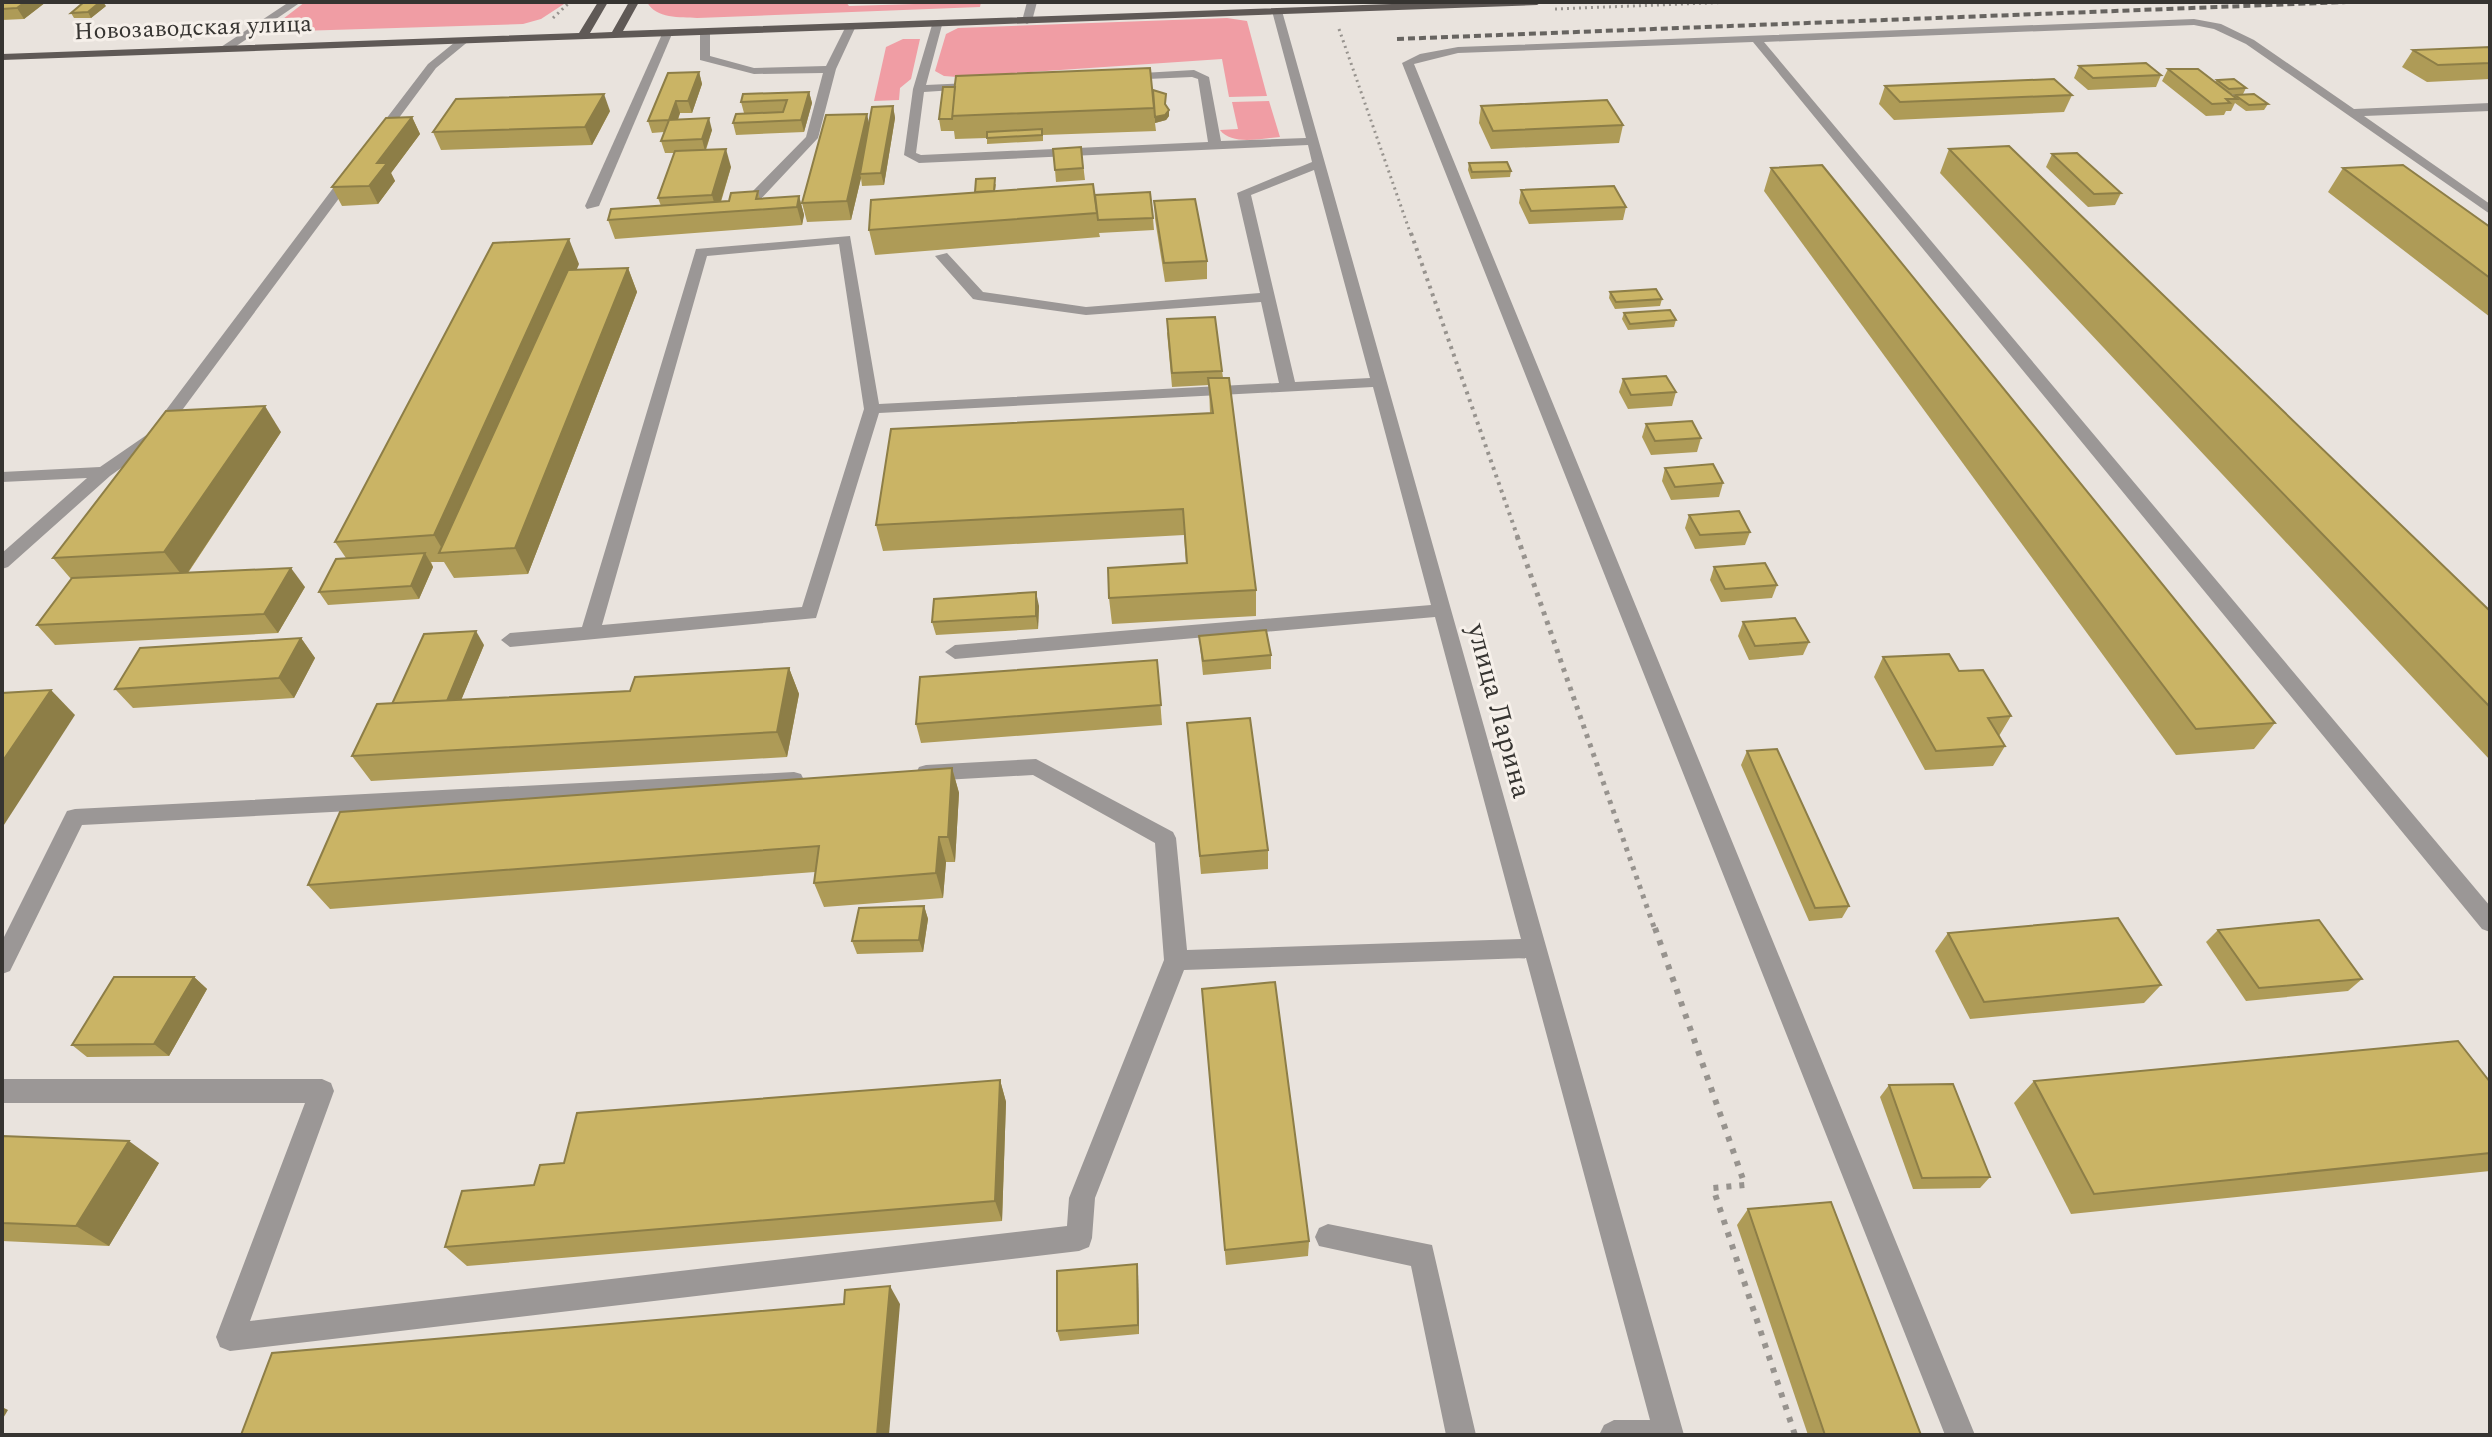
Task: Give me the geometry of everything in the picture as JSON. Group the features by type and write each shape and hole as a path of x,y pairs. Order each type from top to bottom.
{"main road":[{"name":"Новозаводская улица","path":"2,57 937,25 1276,7 1537,2"},
{"path":"615,36 618,3"},
{"path":"582,37 618,3"}],"street":[{"path":"225,49 296,2"},
{"path":"1027,21 1032,2"},
{"name":"улица Ларина","path":"1276,7 1668,1434"},
{"path":"1960,1435 1408,63 1424,56 1458,50 2194,22 2217,26 2250,42 2490,210"},
{"path":"937,25 919,89 910,155 915,159 1312,141"},
{"path":"754,198 812,138 830,69 850,28"},
{"path":"705,33 704,58 754,71 830,69"},
{"path":"592,206 667,34"},
{"path":"1756,39 2490,922"},
{"path":"2,563 104,472 154,437 432,66 464,40"},
{"path":"1118,78 1194,73 1203,77 1215,145"},
{"path":"919,89 980,86"},
{"path":"2351,113 2490,107"},
{"path":"1288,387 1244,193 1319,164"},
{"path":"510,640 590,633 809,613 872,409 845,239 701,252 590,633"},
{"path":"942,256 978,296 1086,311 1267,297"},
{"path":"872,409 1379,382"},
{"path":"2,477 104,472"},
{"path":"955,652 1442,610"},
{"path":"2,1091 322,1091 230,1337 1079,1238 1082,1198 1176,960 1165,838 1036,767 910,774"},
{"path":"2,964 75,817 816,779"},
{"path":"1176,960 1535,948"},
{"path":"1328,1237 1422,1255 1461,1435"},
{"path":"1614,1435 1668,1434"}],"path":[{"path":"551,20 570,2"},
{"path":"1341,20 1337,23 1342,38 1745,1185 1713,1188 1795,1435"}],"shaded area":[{"path":"305,2 567,2 541,19 523,24 266,32"},
{"path":"647,2 846,2 849,6 981,2 980,7 697,18 662,14"},
{"path":"1227,18 1247,21 1267,96 1229,97 1222,59 957,77 944,76 935,71 946,34 958,28"},
{"path":"903,39 920,39 911,79 900,88 899,100 874,101 886,47"},
{"path":"1269,101 1280,137 1240,140 1220,130 1238,129 1232,102"}],"building":[{"path":"2,2 25,2 17,8 2,9"},
{"path":"84,2 100,2 88,12 71,13"},
{"path":"2490,47 2490,63 2438,65 2413,50"},
{"path":"2146,63 2161,75 2093,78 2079,66"},
{"path":"1150,68 1154,108 951,116 956,76"},
{"path":"2168,69 2198,69 2237,99 2226,99 2230,103 2212,104"},
{"path":"699,72 688,101 676,101 669,120 648,121 668,73"},
{"path":"2054,79 2072,95 1900,102 1885,86"},
{"path":"2234,79 2246,88 2229,89 2217,80"},
{"path":"943,87 955,87 952,119 939,119"},
{"path":"1153,90 1166,94 1165,104 1169,110 1165,115 1155,117"},
{"path":"809,92 801,120 733,123 736,114 783,112 787,100 741,102 743,94"},
{"path":"604,94 585,127 433,132 456,99"},
{"path":"2254,94 2268,104 2249,105 2235,95"},
{"path":"1607,100 1623,125 1493,131 1481,106"},
{"path":"893,106 881,173 860,174 872,107"},
{"path":"867,114 847,201 802,203 826,115"},
{"path":"412,117 377,163 387,163 369,186 332,187 386,118"},
{"path":"709,118 702,139 661,141 669,120"},
{"path":"1042,129 1042,135 987,138 987,132"},
{"path":"2009,146 2490,611 2490,707 1949,149"},
{"path":"1081,147 1083,168 1055,170 1053,149"},
{"path":"726,149 712,195 658,198 675,151"},
{"path":"2077,153 2121,193 2094,194 2052,154"},
{"path":"1507,162 1511,171 1472,172 1469,163"},
{"path":"1822,165 2275,723 2196,729 1771,168"},
{"path":"2403,165 2490,227 2490,278 2343,168"},
{"path":"995,178 994,191 975,192 976,179"},
{"path":"1093,184 1097,213 869,230 871,200"},
{"path":"1614,186 1626,207 1531,211 1521,190"},
{"path":"758,191 756,199 799,196 797,207 608,220 611,209 729,201 731,193"},
{"path":"1150,192 1153,218 1098,220 1095,195"},
{"path":"1195,199 1207,261 1164,263 1154,201"},
{"path":"569,239 434,535 335,542 493,243"},
{"path":"628,268 515,548 439,553 568,270"},
{"path":"1656,289 1662,299 1616,302 1610,292"},
{"path":"1670,310 1676,320 1630,324 1624,313"},
{"path":"1215,317 1222,371 1172,373 1167,319"},
{"path":"1666,376 1676,392 1631,395 1623,379"},
{"path":"1208,378 1229,378 1256,590 1109,598 1108,568 1187,563 1183,509 876,525 891,429 1213,413"},
{"path":"265,406 164,552 53,558 166,411"},
{"path":"1692,421 1701,438 1655,441 1646,424"},
{"path":"1713,464 1723,483 1675,487 1665,468"},
{"path":"1739,511 1750,532 1700,535 1689,515"},
{"path":"425,553 411,586 319,592 336,559"},
{"path":"1765,563 1777,585 1725,589 1714,567"},
{"path":"291,568 264,614 37,625 72,578"},
{"path":"1036,592 1036,616 932,622 934,599"},
{"path":"1795,618 1809,642 1755,646 1743,622"},
{"path":"1266,630 1271,655 1203,661 1199,636"},
{"path":"476,631 447,701 392,704 424,634"},
{"path":"301,638 279,678 115,689 140,648"},
{"path":"1949,654 1959,671 1983,670 2011,716 1988,718 2005,746 1936,751 1883,657"},
{"path":"1157,660 1161,705 916,724 920,677"},
{"path":"789,668 777,732 352,756 377,704 630,691 635,677"},
{"path":"51,690 2,762 2,693"},
{"path":"1250,718 1268,850 1200,856 1187,723"},
{"path":"1777,749 1849,906 1815,908 1747,751"},
{"path":"952,768 948,837 939,837 936,873 814,883 819,846 308,885 340,812"},
{"path":"924,906 919,940 852,941 859,908"},
{"path":"2118,918 2161,985 1984,1002 1948,933"},
{"path":"2319,920 2362,979 2259,988 2218,930"},
{"path":"114,977 194,977 154,1044 72,1045"},
{"path":"1275,982 1309,1241 1225,1250 1202,989"},
{"path":"2458,1041 2490,1082 2490,1153 2094,1194 2034,1081"},
{"path":"1000,1080 995,1201 445,1247 462,1191 534,1185 540,1165 564,1163 577,1113"},
{"path":"1953,1084 1990,1177 1922,1178 1889,1085"},
{"path":"2,1136 129,1141 76,1226 2,1223"},
{"path":"1831,1202 1921,1435 1825,1435 1748,1209"},
{"path":"1137,1264 1138,1325 1057,1331 1057,1271"},
{"path":"890,1286 877,1435 241,1435 272,1353 844,1304 845,1290"}],"railway":[{"path":"1397,39 2346,2"}]}
